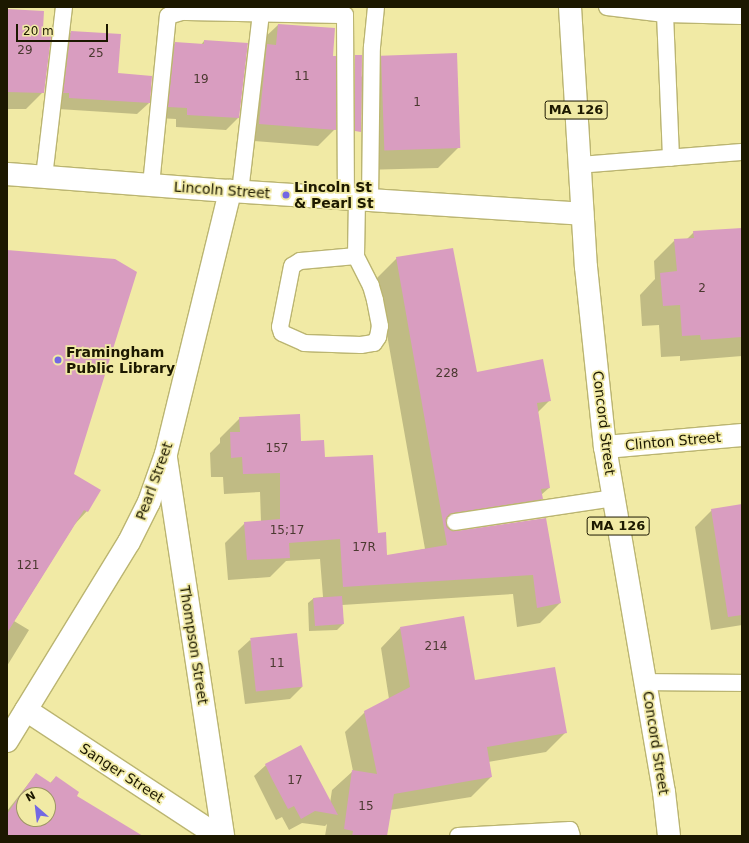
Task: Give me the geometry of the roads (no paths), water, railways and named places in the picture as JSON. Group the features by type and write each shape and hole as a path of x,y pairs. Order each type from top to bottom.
{"street":[{"name":"Concord Street","path":"570,7 582,214 605,447 646,682 664,792 669,836"},
{"name":"Lincoln Street","path":"7,174 235,192 582,214"},
{"name":"Pearl Street","path":"7,741 129,542 149,502 166,454 235,192"},
{"name":"Clinton Street","path":"605,447 742,435"},
{"name":"Thompson Street","path":"166,454 223,836"},
{"name":"Sanger Street","path":"26,710 218,836"}],"lane":[{"path":"44,177 64,7"},
{"path":"356,256 300,261 292,266 280,327 282,333 304,343 361,345 374,343 378,337 380,326 375,300 371,286 356,256 358,200 376,7"},
{"path":"607,7 665,14 742,16"},
{"path":"151,185 168,16 182,12 262,14 313,11 345,15 358,200"},
{"path":"235,192 262,14"},
{"path":"665,14 671,158"},
{"path":"579,165 742,152"},
{"path":"455,522 614,498"},
{"path":"646,682 742,683"},
{"path":"458,836 570,830 572,836"}],"place":[{"name":"Lincoln St & Pearl St","path":"286,195"},
{"name":"Framingham Public Library","path":"58,360"}]}
